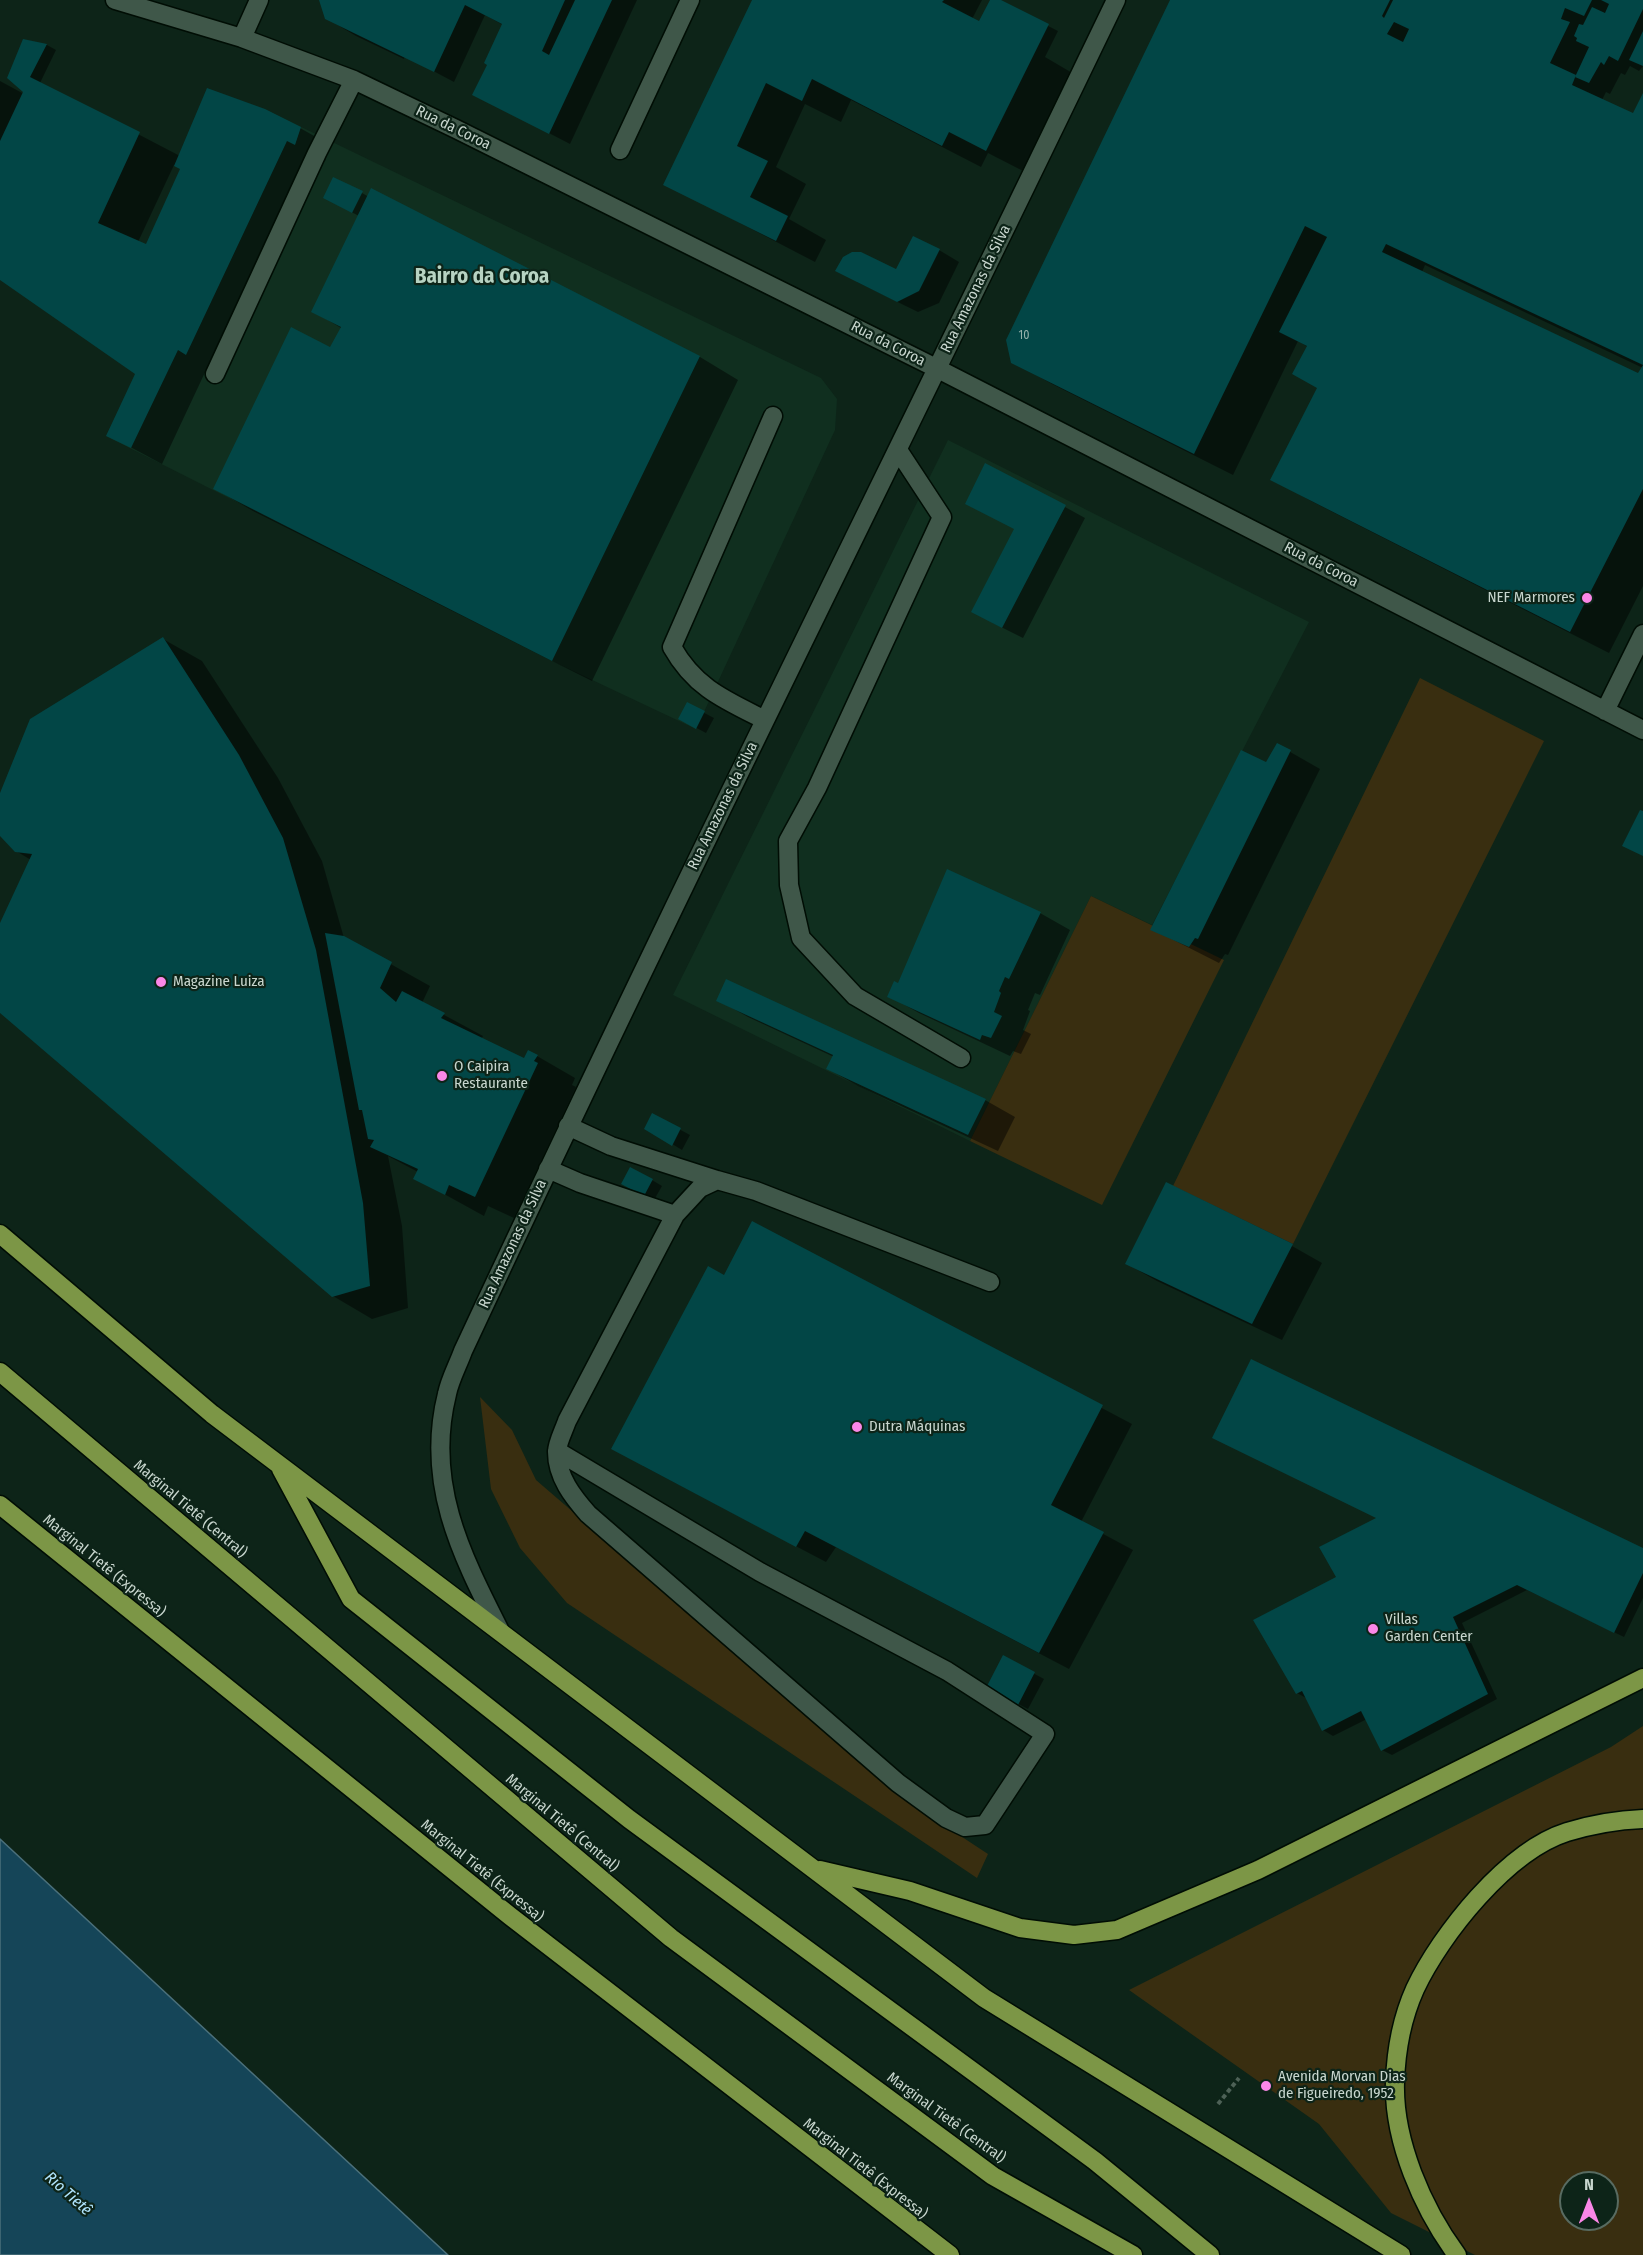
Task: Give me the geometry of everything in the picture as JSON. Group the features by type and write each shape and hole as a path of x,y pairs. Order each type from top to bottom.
{"highway":[{"path":"0,1234 212,1414 984,1998 1401,2255"},
{"name":"Marginal Tietê (Central)","path":"0,1372 671,1938 993,2176 1133,2255"},
{"path":"277,1463 351,1599 629,1819 1095,2161 1210,2255"},
{"name":"Marginal Tietê (Expressa)","path":"0,1504 510,1916 950,2255"},
{"path":"813,1868 910,1891 1020,1928 1074,1935 1117,1930 1258,1870 1643,1678"},
{"path":"1457,2255 1411,2172 1401,2138 1395,2084 1400,2033 1416,1989 1467,1908 1513,1862 1565,1833 1643,1819"}],"street":[{"name":"Rua da Coroa","path":"115,0 242,38 354,80 938,369 1643,730"},
{"path":"242,38 259,0"},
{"path":"620,150 690,0"},
{"name":"Rua Amazonas da Silva","path":"499,1629 468,1568 446,1510 440,1449 447,1394 463,1351 568,1126 1116,0"},
{"path":"215,374 316,153 354,80"},
{"path":"765,720 712,694 683,666 672,646 774,416"},
{"path":"898,450 942,517 817,788 788,841 789,885 801,938 855,996 961,1058"},
{"path":"1605,711 1643,634"},
{"path":"568,1126 611,1146 756,1191 990,1282"},
{"path":"548,1169 580,1183 675,1215"},
{"path":"556,1451 760,1572 947,1671 1045,1734 985,1825 965,1827 946,1818 898,1783 597,1522 571,1495 561,1473 556,1451 567,1421 675,1215 700,1188 717,1180"}],"shaded area":[{"path":"266,110 821,378 837,399 835,430 696,729 552,661 106,436"},
{"path":"948,440 1309,622 1152,925 1091,896 970,1141 673,995"},
{"path":"1420,678 1544,741 1293,1244 1173,1186"},
{"path":"1091,896 1224,960 1102,1205 970,1141"},
{"path":"480,1397 512,1430 536,1480 912,1804 988,1854 977,1878 567,1603 520,1548 491,1489"},
{"path":"1643,1726 1643,2255 1475,2255 1391,2213 1319,2124 1129,1990 1611,1747"}],"water":[{"name":"Rio Tietê","path":"0,1839 448,2255 0,2255"}],"building":[{"path":"319,0 565,0 542,51 549,55 575,0 612,0 549,134 472,95 487,65 484,63 502,24 465,5 434,72 325,19"},
{"path":"752,0 944,0 942,2 979,21 990,0 1001,0 1049,24 986,151 949,132 942,146 812,79 802,101 766,83 737,146 768,161 750,197 788,216 776,241 663,185"},
{"path":"1170,0 1390,0 1382,16 1384,18 1393,0 1592,0 1584,16 1565,8 1561,19 1570,22 1550,63 1576,75 1572,85 1633,113 1643,93 1643,365 1643,489 1570,632 1270,480 1317,388 1292,374 1307,346 1279,332 1327,237 1305,226 1194,454 1011,363 1006,340","holes":["1394,22 1409,29 1403,42 1387,34","1386,244 1643,365 1638,373 1382,252"]},
{"path":"1601,0 1643,0 1643,9 1618,61 1609,56 1604,65 1601,62 1589,83 1575,77 1589,47 1576,41 1577,38 1574,36 1579,24 1583,25 1592,7 1605,13 1609,4"},
{"path":"1643,31 1643,66 1629,60"},
{"path":"23,39 47,44 30,77 140,132 98,223 146,244 180,169 174,166 207,88 265,109 301,127 295,145 287,141 186,355 178,350 131,448 106,436 135,374 0,280 0,141 23,92 7,78"},
{"path":"333,177 363,191 352,213 323,198"},
{"path":"371,188 700,356 552,661 213,489 291,327 330,347 341,327 311,312"},
{"path":"913,236 940,249 919,291 897,302 835,271 843,257 852,252 861,252 896,269"},
{"path":"985,463 1066,505 1002,628 971,612 1014,529 965,504"},
{"name":"Magazine Luiza","path":"163,637 239,755 283,838 316,950 363,1203 370,1286 332,1297 0,1013 0,923 32,854 15,852 0,836 0,793 30,719"},
{"path":"687,702 705,711 696,729 678,719"},
{"path":"1277,743 1291,750 1198,939 1195,938 1189,947 1150,930 1241,750 1266,762"},
{"path":"1640,810 1643,811 1643,856 1622,846"},
{"path":"947,869 1041,912 1009,979 1005,977 999,991 1001,993 994,1012 1002,1016 991,1038 982,1035 980,1040 887,997 894,981 898,983"},
{"name":"O Caipira Restaurante","path":"325,933 344,936 392,962 380,988 396,1002 402,991 445,1013 441,1018 524,1058 528,1050 538,1055 534,1061 538,1063 475,1197 449,1185 445,1195 413,1179 418,1169 370,1147 374,1140 368,1139 362,1110 359,1110"},
{"path":"726,979 986,1099 968,1135 826,1069 833,1055 716,1001"},
{"path":"652,1113 681,1128 672,1146 644,1129"},
{"path":"630,1167 653,1179 644,1196 621,1184"},
{"path":"1166,1182 1293,1244 1252,1324 1125,1264"},
{"name":"Dutra Máquinas","path":"752,1221 1103,1405 1051,1505 1104,1532 1039,1653 805,1531 796,1547 611,1449 708,1266 724,1275"},
{"path":"1251,1359 1643,1548 1643,1573 1614,1633 1517,1585 1453,1617 1488,1694 1381,1751 1361,1711 1322,1731 1302,1691 1296,1694 1253,1620 1336,1577 1319,1547 1376,1518 1212,1438"},
{"path":"1003,1655 1035,1672 1018,1705 986,1688"}],"place":[{"name":"NEF Marmores","path":"1587,598"},
{"name":"Magazine Luiza","path":"161,982"},
{"name":"O Caipira Restaurante","path":"442,1076"},
{"name":"Dutra Máquinas","path":"857,1427"},
{"name":"Villas Garden Center","path":"1373,1629"},
{"name":"Avenida Morvan Dias de Figueiredo, 1952","path":"1266,2086"}],"district":[{"name":"Bairro da Coroa","path":"482,277"}]}
